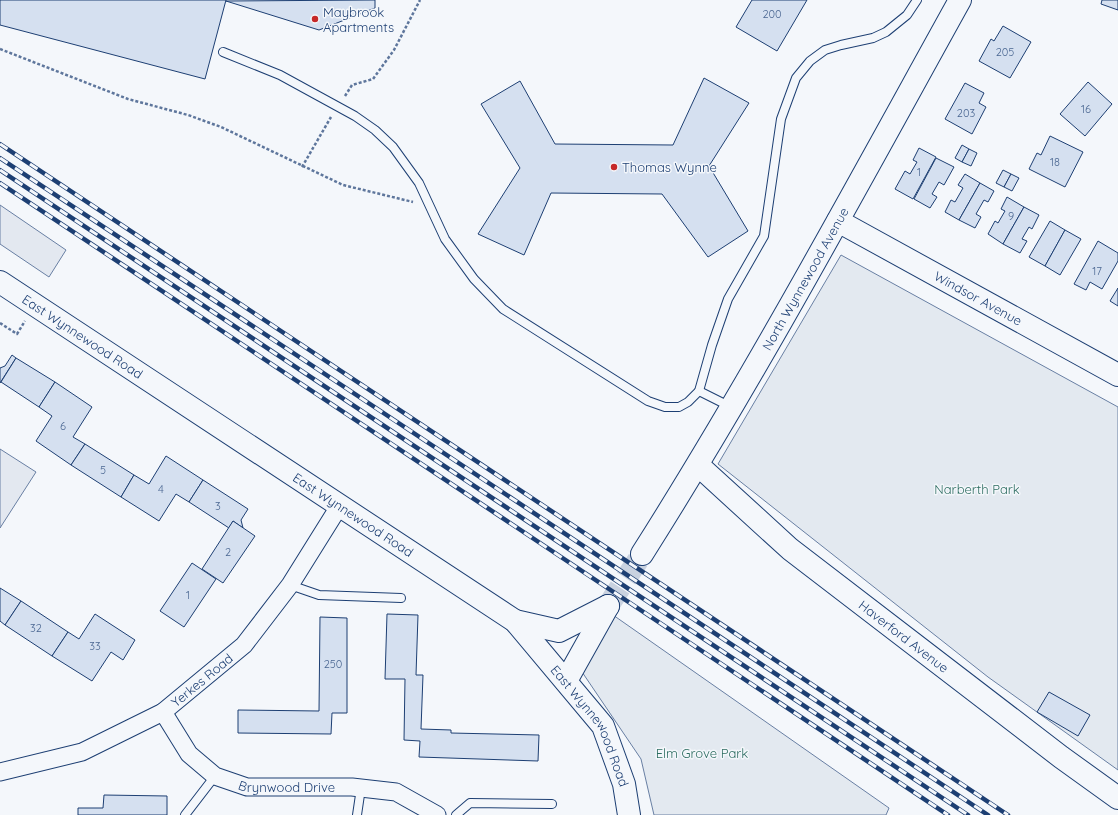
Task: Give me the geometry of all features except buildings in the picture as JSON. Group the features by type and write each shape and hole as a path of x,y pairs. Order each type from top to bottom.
{"street":[{"name":"North Wynnewood Avenue","path":"642,554 698,465 731,408 838,221 960,0"},
{"name":"Windsor Avenue","path":"838,221 1118,376"},
{"name":"East Wynnewood Road","path":"0,282 516,621 603,726 624,784 629,815"},
{"name":"Haverford Avenue","path":"698,465 790,549 1061,757 1118,798"},
{"name":"Yerkes Road","path":"0,772 82,752 163,712 244,645 290,585 340,505"},
{"path":"516,621 559,631 608,606 566,682"},
{"name":"Brynwood Drive","path":"163,712 190,754 215,776 247,787 361,788 396,792 437,815"}],"lane":[{"path":"223,52 280,75 338,106 375,130 393,147 419,183 449,245 474,279 503,309 648,401 665,407 678,407 688,402 700,391 712,345 728,299 764,236 781,119 796,78 810,61 825,50 873,38 886,32 907,15 917,0"},
{"path":"700,391 731,408"},
{"path":"290,585 319,595 401,598"},
{"path":"185,815 215,776"},
{"path":"357,815 361,788"},
{"path":"456,815 470,803 552,804"}],"path":[{"path":"302,167 352,85 373,79 394,50 420,0"},
{"path":"0,49 128,99 201,120 343,185 429,206"},
{"path":"0,323 17,334 36,306"}],"green space":[{"name":"Narberth Park","path":"841,255 1118,407 1118,770 988,677 718,464"},
{"name":"Elm Grove Park","path":"613,615 889,808 886,815 654,815 641,759 580,669"}],"shaded area":[{"path":"0,205 66,250 49,277 0,244"},
{"path":"0,449 36,472 0,528"}],"tunnel":[{"path":"608,606 642,554"}],"railway":[{"path":"0,144 1008,815"},
{"path":"0,158 988,815"},
{"path":"0,170 968,815"},
{"path":"0,183 948,815"}],"place":[{"name":"Maybrook Apartments","path":"315,19"},
{"name":"Thomas Wynne","path":"614,167"}]}
